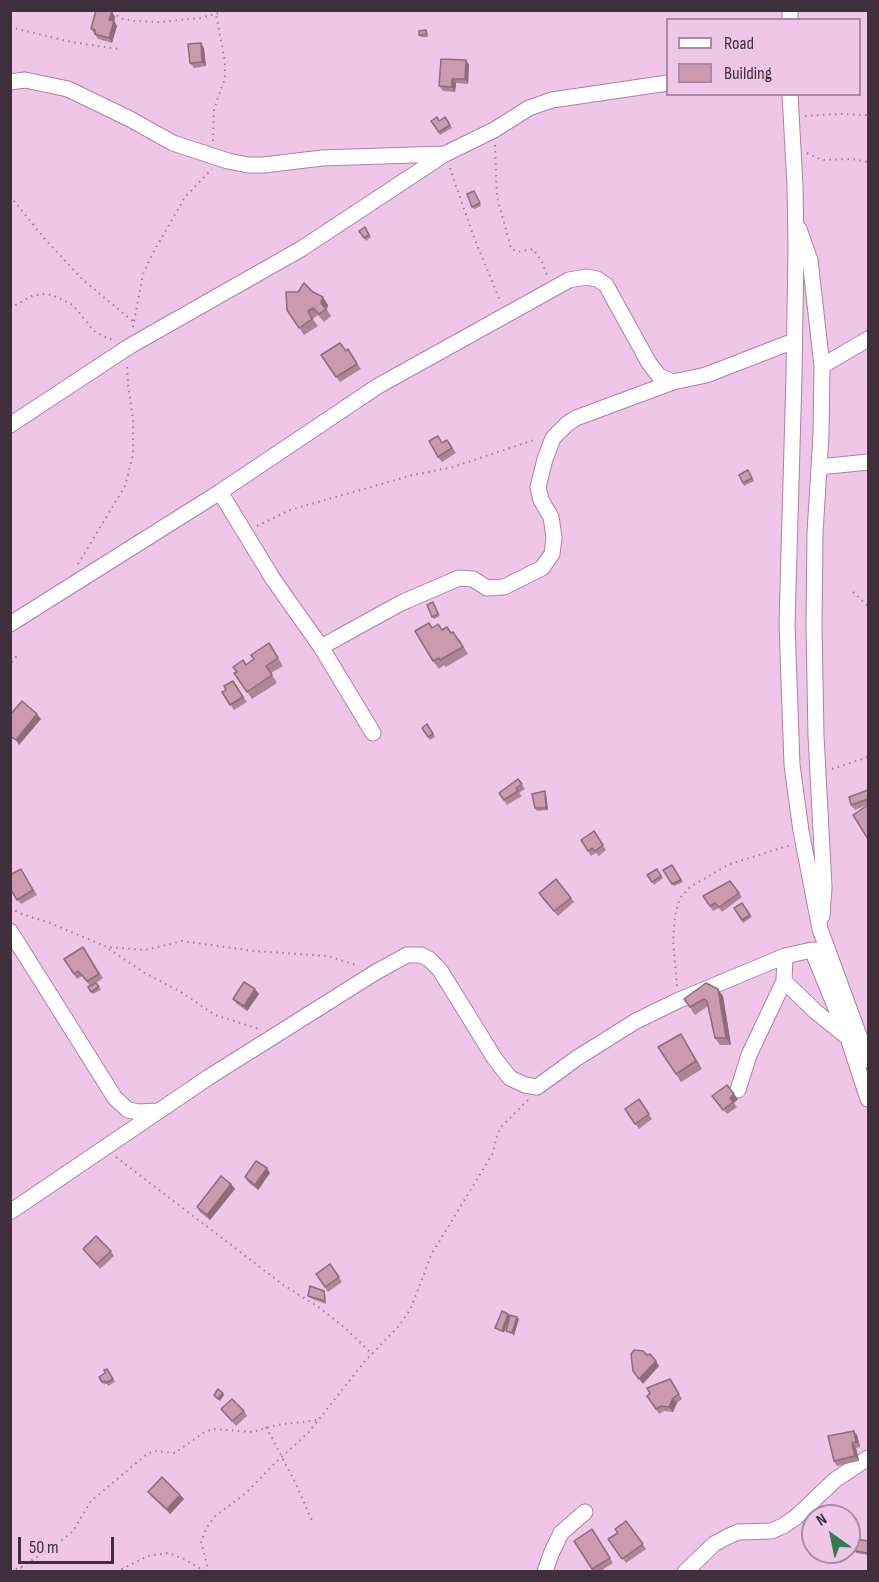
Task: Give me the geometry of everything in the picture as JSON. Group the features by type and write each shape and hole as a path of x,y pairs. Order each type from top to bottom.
{"street":[{"path":"10,82 25,80 68,89 173,143 248,165 321,158 445,154"},
{"path":"10,425 130,343 301,249 445,154 494,130 529,108 552,100 666,83"},
{"path":"790,96 796,221 787,624 792,765 803,841 820,929"},
{"path":"796,221 810,260 822,366 815,555 817,770 824,887 820,951 855,1041 868,1099"},
{"path":"10,624 220,492 378,386 569,280 586,277 597,279 606,285 649,363 659,376 673,382"},
{"path":"822,366 868,339"},
{"path":"321,647 401,603 459,578 473,579 487,588 504,587 542,568 552,554 554,537 551,517 541,500 538,487 544,459 554,438 576,418 673,382 706,375 794,341"},
{"path":"819,467 868,462"},
{"path":"220,492 273,579 321,647 373,733"},
{"path":"10,931 115,1098 128,1110 157,1112"},
{"path":"10,1212 277,1033 376,972 407,956 421,955 429,959 440,970 495,1059 510,1078 525,1085 537,1087 577,1058 636,1021 677,1001 785,956 820,951"},
{"path":"738,1090 749,1055 784,981 785,956"},
{"path":"784,981 815,1011 855,1041 868,1060"},
{"path":"685,1572 714,1544 727,1537 738,1532 771,1531 783,1526 796,1517 835,1480 868,1458"},
{"path":"545,1572 561,1533 585,1512"}],"path":[{"path":"106,10 123,19 134,21 181,21 228,10"},
{"path":"74,571 124,486 133,455 133,419 128,384 130,343 143,274 185,197 206,178 216,157 214,109 225,78 225,62 219,41 216,14"},
{"path":"10,27 71,42 119,49"},
{"path":"791,117 868,115"},
{"path":"494,130 497,197 510,248 517,252 533,249 541,260 552,288"},
{"path":"792,141 816,158 868,162"},
{"path":"445,154 473,235 505,314"},
{"path":"11,197 44,238 83,280 134,322"},
{"path":"10,308 32,296 52,295 73,305 94,332 107,338 130,343"},
{"path":"244,532 290,510 414,475 453,467 539,438"},
{"path":"853,592 868,606"},
{"path":"10,668 19,653"},
{"path":"817,770 830,769 868,757"},
{"path":"677,1001 674,941 675,915 680,898 690,887 730,864 803,841"},
{"path":"10,908 107,947 215,1015 277,1033"},
{"path":"107,947 145,950 182,941 254,951 328,956 376,972"},
{"path":"208,1572 201,1542 214,1516 246,1493 320,1420 372,1354 399,1326 411,1308 431,1255 493,1153 501,1127 526,1105 537,1087"},
{"path":"104,1148 282,1284 345,1328 372,1354"},
{"path":"10,1571 21,1567 73,1531 91,1501 147,1454 154,1451 175,1453 203,1433 213,1429 243,1432 320,1420"},
{"path":"266,1427 313,1523"},
{"path":"116,1572 148,1556 168,1553 208,1572"},
{"path":"21,1567 25,1572"}],"building":[{"path":"96,10 112,12 109,20 114,21 109,38 95,34 95,30 91,29"},
{"path":"426,30 426,34 419,35 419,31"},
{"path":"201,43 202,62 190,63 188,44"},
{"path":"441,59 466,60 465,79 452,79 452,87 439,86"},
{"path":"437,117 439,121 445,117 450,125 439,132 431,121"},
{"path":"474,191 480,203 472,207 467,194"},
{"path":"365,227 369,235 364,238 359,231"},
{"path":"304,283 313,292 323,297 321,303 326,309 319,314 313,308 308,311 312,319 299,328 287,310 286,292 298,292"},
{"path":"340,343 346,351 348,349 357,364 336,377 321,355"},
{"path":"438,436 442,443 447,440 452,448 438,457 429,441"},
{"path":"748,470 752,478 743,483 739,475"},
{"path":"433,602 438,614 432,617 427,605"},
{"path":"429,623 432,628 438,624 442,630 447,627 463,647 440,660 439,658 433,661 415,631"},
{"path":"269,643 278,658 266,666 272,675 247,692 234,673 237,672 233,667 243,660 246,665 254,659 251,655"},
{"path":"233,681 243,697 230,705 222,692 226,690 224,686"},
{"path":"22,701 37,714 16,740 10,736 10,715"},
{"path":"427,724 433,734 428,737 422,728"},
{"path":"518,779 522,784 516,788 518,791 504,800 499,793"},
{"path":"868,790 868,799 851,805 849,797"},
{"path":"545,791 546,808 535,808 532,794"},
{"path":"868,805 868,839 853,815"},
{"path":"594,831 603,845 595,851 592,848 588,851 581,840"},
{"path":"672,865 681,880 672,884 663,870"},
{"path":"21,869 33,890 17,900 10,888 10,875"},
{"path":"657,869 661,876 652,882 647,875"},
{"path":"556,879 571,898 554,911 539,893"},
{"path":"730,881 739,893 719,907 715,903 710,906 703,896"},
{"path":"742,903 750,915 742,920 734,908"},
{"path":"83,947 99,974 87,981 78,971 74,974 64,959"},
{"path":"244,982 255,989 244,1006 233,999"},
{"path":"96,983 99,987 91,992 88,987"},
{"path":"706,983 718,989 726,1038 715,1038 707,1001 704,999 690,1007 684,999"},
{"path":"681,1034 696,1061 676,1074 658,1047"},
{"path":"727,1085 734,1094 730,1098 733,1102 723,1110 712,1096"},
{"path":"639,1099 649,1114 635,1124 625,1109"},
{"path":"256,1161 267,1168 255,1185 245,1177"},
{"path":"221,1176 231,1184 207,1215 197,1207"},
{"path":"96,1236 111,1251 97,1264 83,1249"},
{"path":"330,1264 339,1277 325,1287 316,1274"},
{"path":"310,1286 324,1291 325,1301 308,1296"},
{"path":"502,1311 508,1314 502,1331 495,1328"},
{"path":"510,1315 517,1317 512,1333 506,1331"},
{"path":"634,1350 650,1354 656,1361 639,1379 633,1371 631,1354"},
{"path":"107,1369 113,1379 106,1383 102,1382 99,1377"},
{"path":"670,1379 679,1394 673,1398 669,1407 661,1406 656,1409 647,1396 650,1393 647,1388"},
{"path":"218,1389 223,1393 218,1399 214,1395"},
{"path":"232,1399 244,1411 232,1421 221,1409"},
{"path":"854,1431 856,1442 852,1443 855,1456 834,1461 828,1436"},
{"path":"162,1477 180,1495 167,1509 148,1492"},
{"path":"626,1521 643,1544 622,1559 608,1539 618,1533 615,1529"},
{"path":"592,1529 610,1558 592,1569 574,1541"},
{"path":"861,1540 868,1541 868,1553 861,1552"}]}
